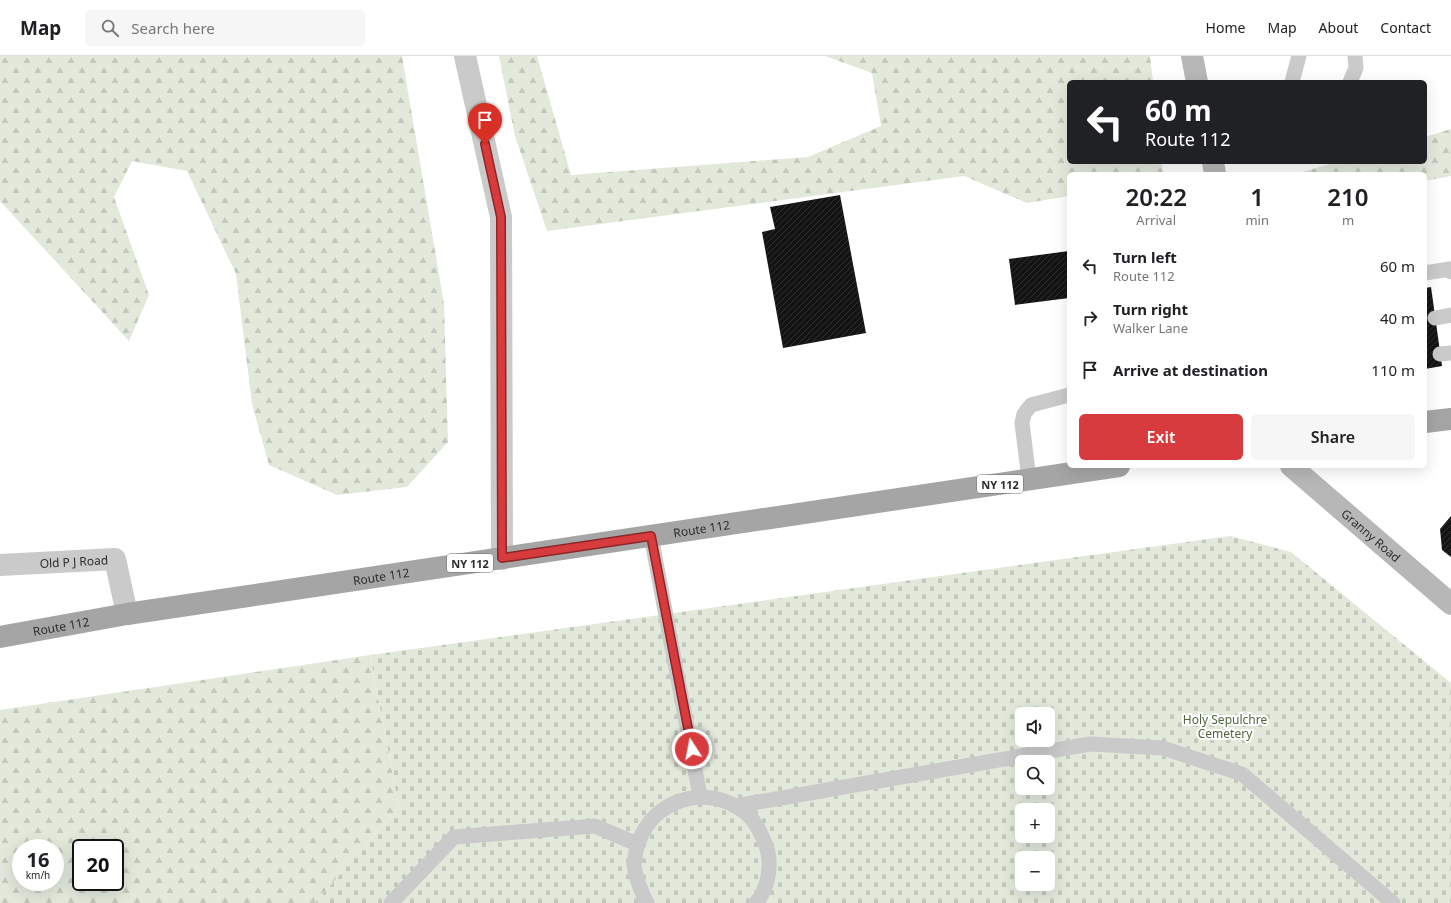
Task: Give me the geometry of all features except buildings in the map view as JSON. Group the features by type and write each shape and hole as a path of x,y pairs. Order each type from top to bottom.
{"main road":[{"path":"1427,422 1451,419"},
{"name":"Route 112","path":"0,637 127,614 1106,468"}],"street":[{"path":"465,56 501,217 502,558"},
{"path":"1192,56 1197,80"},
{"name":"Granny Road","path":"1294,468 1451,604"},
{"name":"Old P J Road","path":"0,565 115,559 127,614"}],"lane":[{"path":"1293,80 1299,56"},
{"path":"1351,80 1356,68 1355,56"},
{"path":"1427,273 1450,269 1451,272"},
{"path":"1435,318 1451,315"},
{"path":"1029,479 1022,423 1024,414 1031,405 1067,396"},
{"path":"651,536 700,796"},
{"path":"735,806 1090,744 1163,748 1242,774 1393,903"},
{"path":"647,903 638,885 634,865 638,844 647,825 661,810 680,800 700,796 723,800 735,806 744,811 760,829 768,850 769,874 761,896 756,903"},
{"path":"391,903 454,837 595,826 638,844"}],"green space":[{"path":"0,56 402,56 444,304 448,442 407,487 337,495 269,465 252,404 236,274 187,171 132,161 114,197 149,295 129,341 0,201"},
{"path":"499,56 537,56 571,175 808,157 881,126 872,73 825,56 1150,56 1153,80 1067,80 1067,164 1162,164 1163,172 1067,172 1067,196 1027,203 964,176 547,231 515,136"},
{"path":"1451,129 1451,176 1427,181 1427,172 1302,172 1330,164 1427,164 1427,136"},
{"name":"Holy Sepulchre Cemetery","path":"1230,536 1291,552 1451,683 1451,903 315,903 399,807 370,655"},
{"path":"370,655 399,807 315,903 0,903 0,710"}],"route":[{"path":"485,144 501,217 502,558 651,536 692,749"}]}
